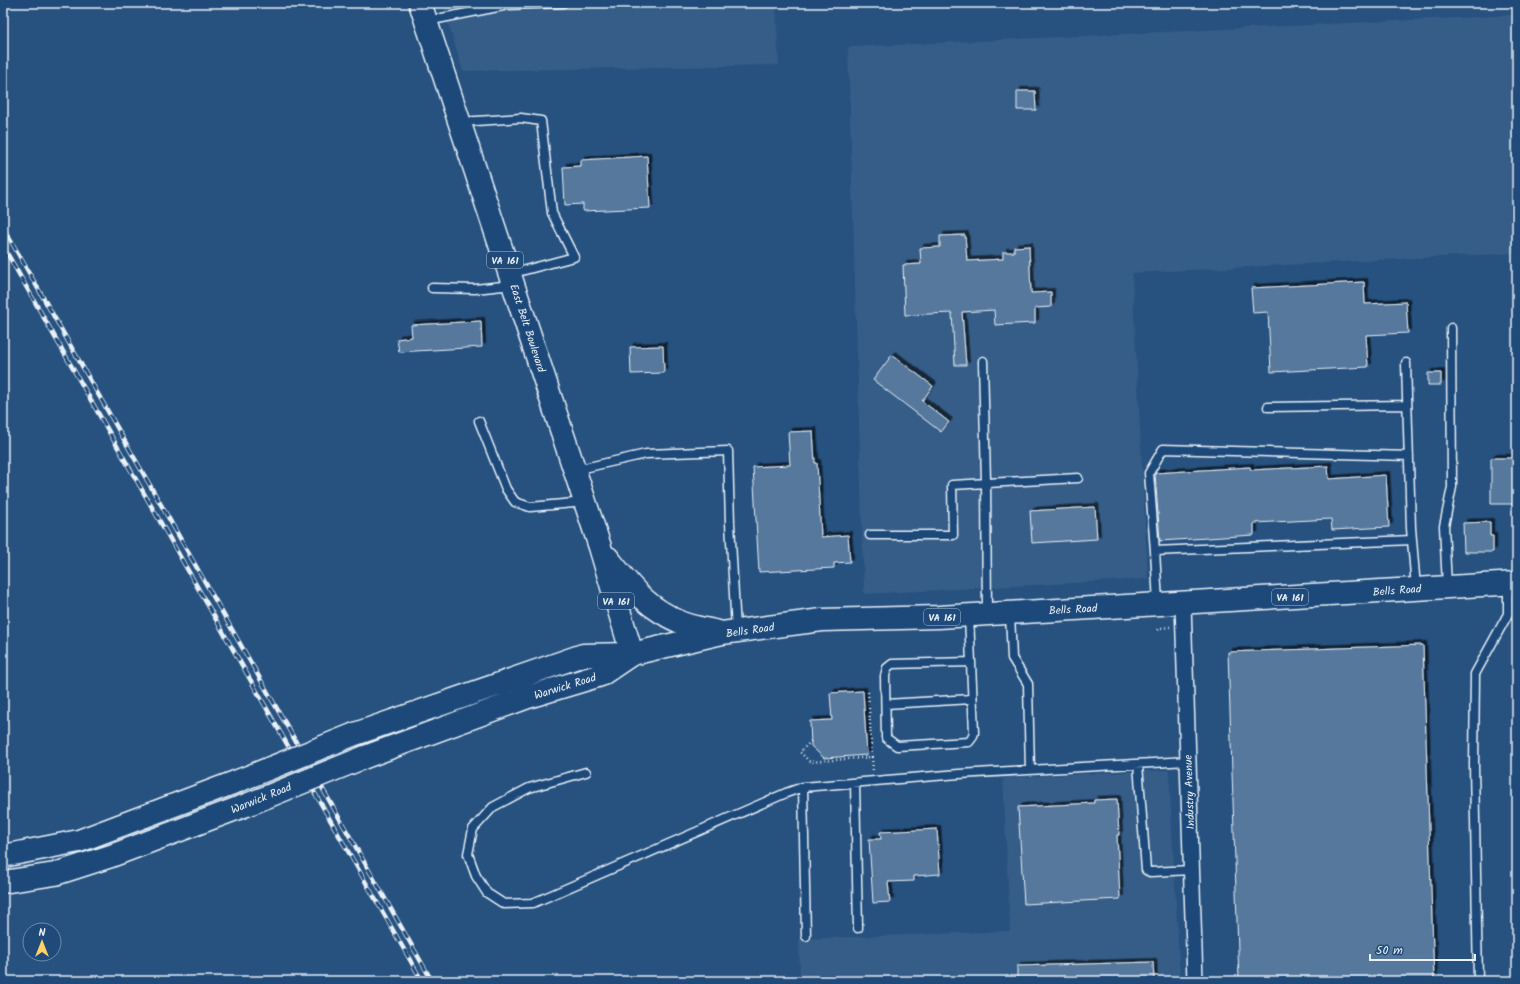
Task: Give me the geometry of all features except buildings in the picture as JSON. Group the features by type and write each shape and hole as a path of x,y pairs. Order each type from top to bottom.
{"main road":[{"name":"East Belt Boulevard","path":"423,12 600,547 632,654"},
{"name":"VA 161","path":"600,547 634,591 663,614 683,623 729,632"},
{"name":"Bells Road","path":"632,654 729,632 822,620 978,615 1183,604 1512,583"},
{"name":"Warwick Road","path":"3,856 79,841 238,781 355,734 583,655 632,654"},
{"name":"Warwick Road","path":"3,882 56,874 111,856 249,804 365,757 528,697 600,675 632,654"}],"street":[{"name":"Industry Avenue","path":"1183,604 1192,870 1194,981"}],"lane":[{"path":"423,12 508,5 563,3"},
{"path":"432,288 475,289 512,280 574,257 552,213 541,121 521,118 459,122"},
{"path":"1447,587 1444,526 1452,487 1451,328"},
{"path":"971,662 892,664 887,668 885,676 886,738 897,746 969,742 974,733 971,662 978,615 986,482 983,361"},
{"path":"1406,363 1412,540 1416,589"},
{"path":"1268,407 1407,405"},
{"path":"479,421 506,489 515,502 530,507 585,502"},
{"path":"1158,605 1149,472 1163,449 1409,456"},
{"path":"574,470 646,454 728,451 730,523 729,632"},
{"path":"870,535 953,534 952,485 1078,478"},
{"path":"1155,551 1412,540"},
{"path":"1478,981 1474,765 1475,674 1508,614 1512,583"},
{"path":"1010,613 1012,658 1028,684 1030,770"},
{"path":"886,704 972,699"},
{"path":"586,772 529,788 517,794 493,807 474,829 468,854 476,876 487,893 504,904 533,903 803,787 959,774 1188,761"},
{"path":"1138,764 1146,870 1150,872 1192,870"},
{"path":"855,783 858,928"},
{"path":"803,787 806,936"}],"path":[{"path":"811,741 800,752 810,762 872,757 868,691"}],"shaded area":[{"path":"442,3 776,3 779,65 463,71"},
{"path":"1517,15 1517,253 1132,273 1148,579 864,594 848,47"},
{"path":"1169,770 1180,981 800,981 799,939 1010,931 1003,778"}],"railway":[{"path":"3,227 432,981"},
{"path":"3,246 422,981"}]}
